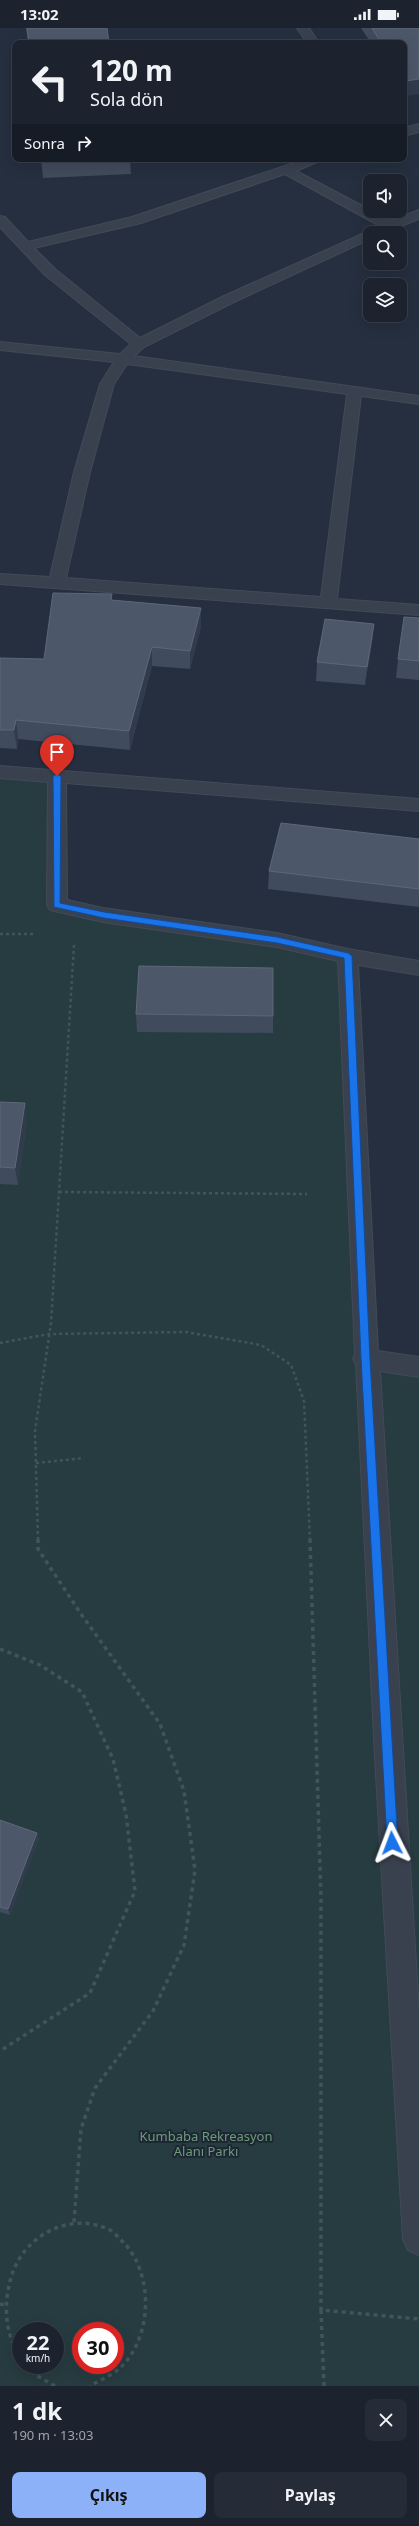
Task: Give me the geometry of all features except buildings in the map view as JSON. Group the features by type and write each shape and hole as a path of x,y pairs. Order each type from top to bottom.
{"street":[{"path":"303,28 311,40"},
{"path":"407,131 419,128"},
{"path":"25,246 68,239 309,162"},
{"path":"286,170 390,226 419,214"},
{"path":"0,220 50,272 139,344"},
{"path":"56,582 82,472 107,384 123,359 139,344 229,299 363,237"},
{"path":"0,346 123,359 419,400"},
{"path":"328,603 354,390"},
{"path":"0,579 419,610"},
{"path":"0,772 419,804"},
{"path":"57,776 56,905 104,915 277,940 348,956 419,968"},
{"path":"348,956 365,1359 394,1866 419,2239"},
{"path":"365,1359 419,1367"}],"path":[{"path":"74,942 49,1334 35,1431 38,1549 86,1620 160,1724 184,1791 195,1870 184,1945 153,2011 95,2088 81,2129 74,2222"},
{"path":"59,1192 306,1194"},
{"path":"0,1344 49,1334 186,1332 261,1344 291,1365 304,1401 321,1899 322,2310 324,2386"},
{"path":"36,1463 84,1458"},
{"path":"0,1649 40,1665 82,1692 113,1759 126,1814 135,1891 90,1993 0,2051"},
{"path":"12,2339 9,2332 5,2305 10,2278 23,2252 40,2234 63,2223 85,2221 108,2228 127,2243 140,2266 147,2291 146,2318 138,2344 124,2366 103,2381 90,2386"},
{"path":"0,2304 5,2305"},
{"path":"322,2310 419,2319"},
{"path":"34,2374 55,2386"},
{"path":"44,2386 46,2381"}],"green space":[{"name":"Kumbaba Rekreasyon Alanı Parkı","path":"0,772 57,776 57,905 348,956 368,1359 419,1367 419,2386 0,2386"}],"route":[{"path":"57,776 56,905 104,915 277,940 348,956 365,1359 392,1843"}]}
